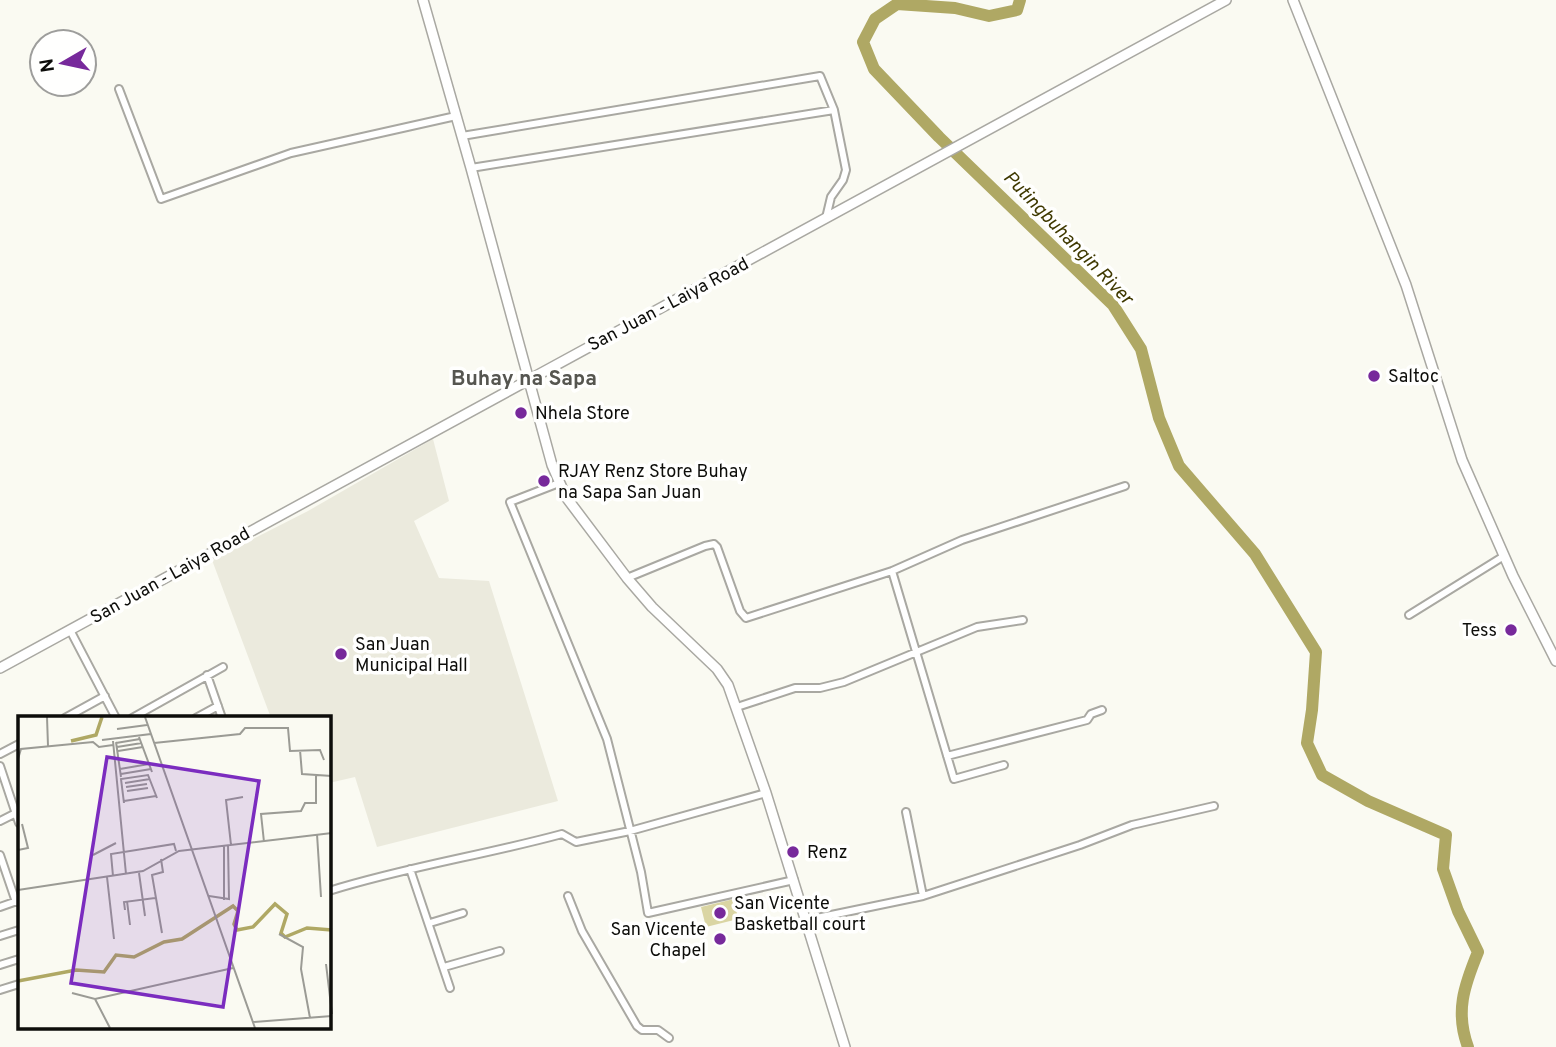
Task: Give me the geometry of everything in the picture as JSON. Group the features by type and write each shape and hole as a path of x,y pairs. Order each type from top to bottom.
{"street":[{"path":"423,0 559,483 571,504 626,578 652,607 717,668 729,685 807,920 845,1047"},
{"name":"San Juan - Laiya Road","path":"0,668 1226,0"},
{"path":"1293,0 1406,285 1462,460 1504,556 1556,661"},
{"path":"462,136 820,76 834,110 846,170 843,180 831,197 826,218"},
{"path":"119,89 161,199 291,153 456,116"},
{"path":"471,167 834,110"},
{"path":"559,483 510,502 607,739 648,914 794,880"},
{"path":"626,578 714,544 740,611 746,618 892,571 962,540 1125,486"},
{"path":"1409,615 1504,556"},
{"path":"892,571 954,779 1004,765"},
{"path":"737,707 795,688 820,688 844,682 977,627 1023,620"},
{"path":"70,629 115,716"},
{"path":"136,716 223,667"},
{"path":"207,676 221,716"},
{"path":"69,716 105,696"},
{"path":"200,716 218,706"},
{"path":"947,756 1087,720 1091,714 1102,709"},
{"path":"0,754 18,745"},
{"path":"0,766 3,787 18,820"},
{"path":"331,890 562,834 576,842 630,831 766,793"},
{"path":"807,920 923,896 1132,825 1214,806"},
{"path":"906,812 923,896"},
{"path":"0,821 16,813"},
{"path":"0,855 18,901 0,907"},
{"path":"410,869 450,988"},
{"path":"568,896 582,931 637,1026 642,1030 658,1030 669,1038"},
{"path":"430,923 463,913"},
{"path":"0,936 18,930"},
{"path":"444,967 500,951"},
{"path":"0,965 18,960"},
{"path":"0,990 18,984"}],"shaded area":[{"path":"433,439 449,501 414,521 439,578 489,581 558,801 377,847 355,777 331,783 331,716 270,716 212,560 308,511"},
{"name":"San Vicente Basketball court","path":"734,899 738,919 706,927 701,907"}],"waterway":[{"name":"Putingbuhangin River","path":"1020,0 1017,10 989,16 955,8 897,4 875,19 863,42 874,69 939,137 1113,305 1141,349 1159,418 1179,466 1255,554 1316,652 1307,743 1322,775 1368,801 1446,835 1443,869 1458,911 1478,952 1463,999 1462,1022 1468,1047"}],"place":[{"name":"Saltoc","path":"1374,376"},
{"name":"Nhela Store","path":"521,413"},
{"name":"RJAY Renz Store Buhay na Sapa San Juan","path":"544,481"},
{"name":"Tess","path":"1511,630"},
{"name":"San Juan Municipal Hall","path":"341,654"},
{"name":"Renz","path":"793,852"},
{"name":"San Vicente Basketball court","path":"720,913"},
{"name":"San Vicente Chapel","path":"720,939"}],"district":[{"name":"Buhay na Sapa","path":"524,378"}]}
